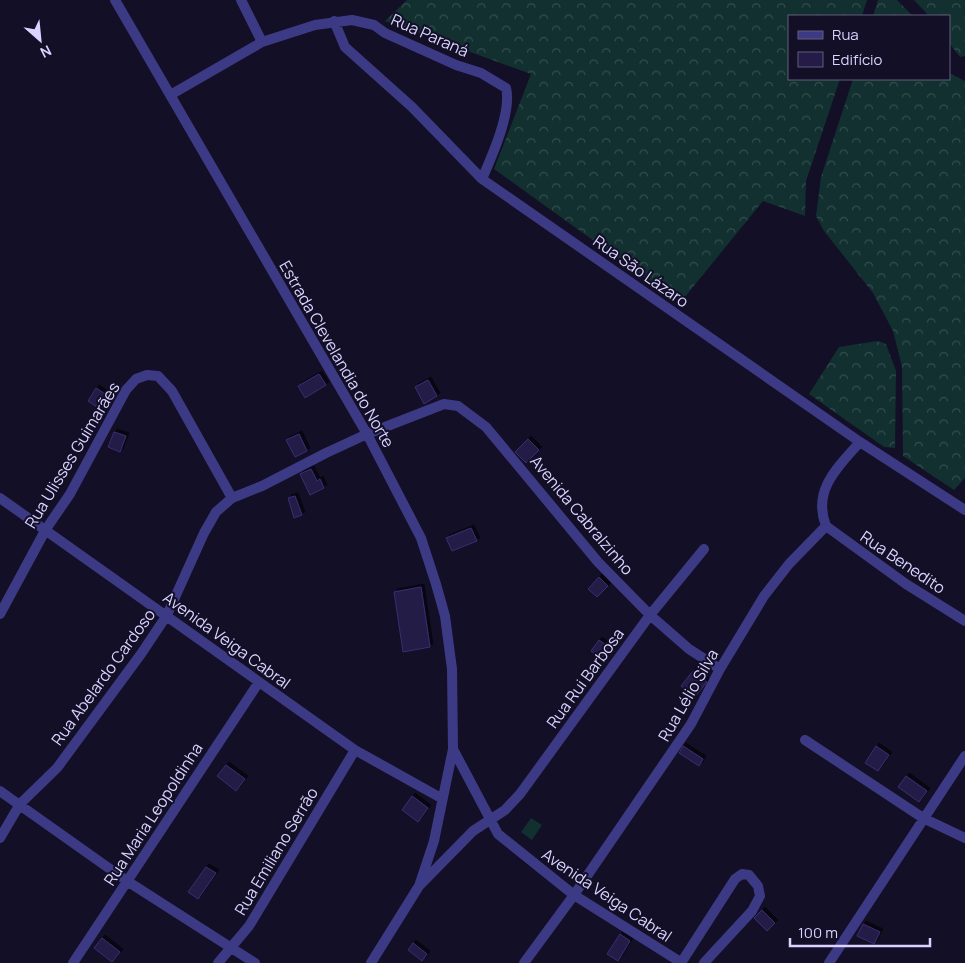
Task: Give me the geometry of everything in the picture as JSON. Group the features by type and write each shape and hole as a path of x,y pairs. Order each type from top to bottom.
{"street":[{"name":"Estrada Clevelandia do Norte","path":"115,0 172,94 367,434 421,538 445,616 452,670 452,749"},
{"path":"241,0 262,42"},
{"name":"Rua Paraná","path":"172,94 262,42 334,21 352,20 374,25 385,33 448,62 481,73 506,88 508,95 501,125 482,179"},
{"name":"Rua São Lázaro","path":"334,21 345,48 412,107 482,179 860,442 965,510"},
{"name":"Rua Ulisses Guimarães","path":"0,614 46,529 70,494 126,390 136,379 147,375 158,376 172,391 232,498"},
{"name":"Rua Abelardo Cardoso","path":"0,838 20,804 57,768 141,654 166,615 204,533 216,512 232,498 262,486 367,434 444,404"},
{"name":"Avenida Cabralzinho","path":"444,404 458,406 486,427 598,562 650,615 689,649 720,669"},
{"path":"826,526 820,505 823,492 834,472 860,442"},
{"name":"Avenida Veiga Cabral","path":"0,498 355,750 441,798"},
{"name":"Rua Benedito","path":"826,526 906,584 965,621"},
{"name":"Rua Lélio Silva","path":"524,963 574,895 691,724 720,669 764,596 780,574 826,526"},
{"name":"Rua Rui Barbosa","path":"419,886 473,831 505,810 520,794 650,615 704,549"},
{"name":"Rua Maria Leopoldinha","path":"74,963 259,682"},
{"path":"805,740 923,818 965,838"},
{"path":"371,963 419,886 434,840 452,749"},
{"name":"Avenida Veiga Cabral","path":"452,749 489,820 508,844 574,895 681,963"},
{"name":"Rua Emiliano Serrão","path":"218,963 233,948 249,926 355,750"},
{"path":"829,963 965,756"},
{"path":"0,791 127,880 255,963"},
{"path":"681,963 735,879 742,874 749,875 758,886 758,902 704,963"}],"green space":[{"path":"407,0 867,0 862,15 788,15 788,80 840,80 806,181 805,216 763,201 680,303 494,169 531,74 385,21"},
{"path":"878,0 897,0 912,15 873,15"},
{"path":"914,0 965,0 965,56 960,57 950,44 950,15 928,15"},
{"path":"950,74 965,81 965,478 954,490 903,456 902,367 893,331 873,293 824,231 816,216 821,177 853,80 950,80"},
{"path":"877,341 886,344 896,371 895,448 884,447 809,394 839,347"},
{"path":"531,818 542,825 532,840 521,832"}],"building":[{"path":"319,374 326,385 305,398 298,386"},
{"path":"428,380 437,396 424,404 415,387"},
{"path":"96,388 110,397 101,410 88,401"},
{"path":"114,432 126,436 120,452 108,447"},
{"path":"299,434 307,451 295,457 286,440"},
{"path":"528,439 539,450 526,463 515,452"},
{"path":"311,469 317,481 320,479 324,488 310,495 300,474"},
{"path":"295,496 302,515 294,518 288,498"},
{"path":"471,528 477,541 452,551 446,538"},
{"path":"599,577 608,586 597,597 588,589"},
{"path":"421,587 430,647 403,652 394,592"},
{"path":"599,640 609,647 601,658 591,651"},
{"path":"693,671 707,682 695,697 681,686"},
{"path":"683,746 703,759 699,766 679,753"},
{"path":"876,746 889,755 878,771 865,763"},
{"path":"226,765 245,779 236,791 217,776"},
{"path":"906,776 927,791 919,802 898,787"},
{"path":"412,796 428,808 418,822 402,810"},
{"path":"206,867 216,873 198,899 188,892"},
{"path":"762,910 775,923 767,931 754,918"},
{"path":"863,924 880,932 874,944 857,936"},
{"path":"620,934 630,941 618,961 607,954"},
{"path":"102,938 120,952 112,962 94,948"},
{"path":"413,943 427,954 422,961 408,950"}]}
